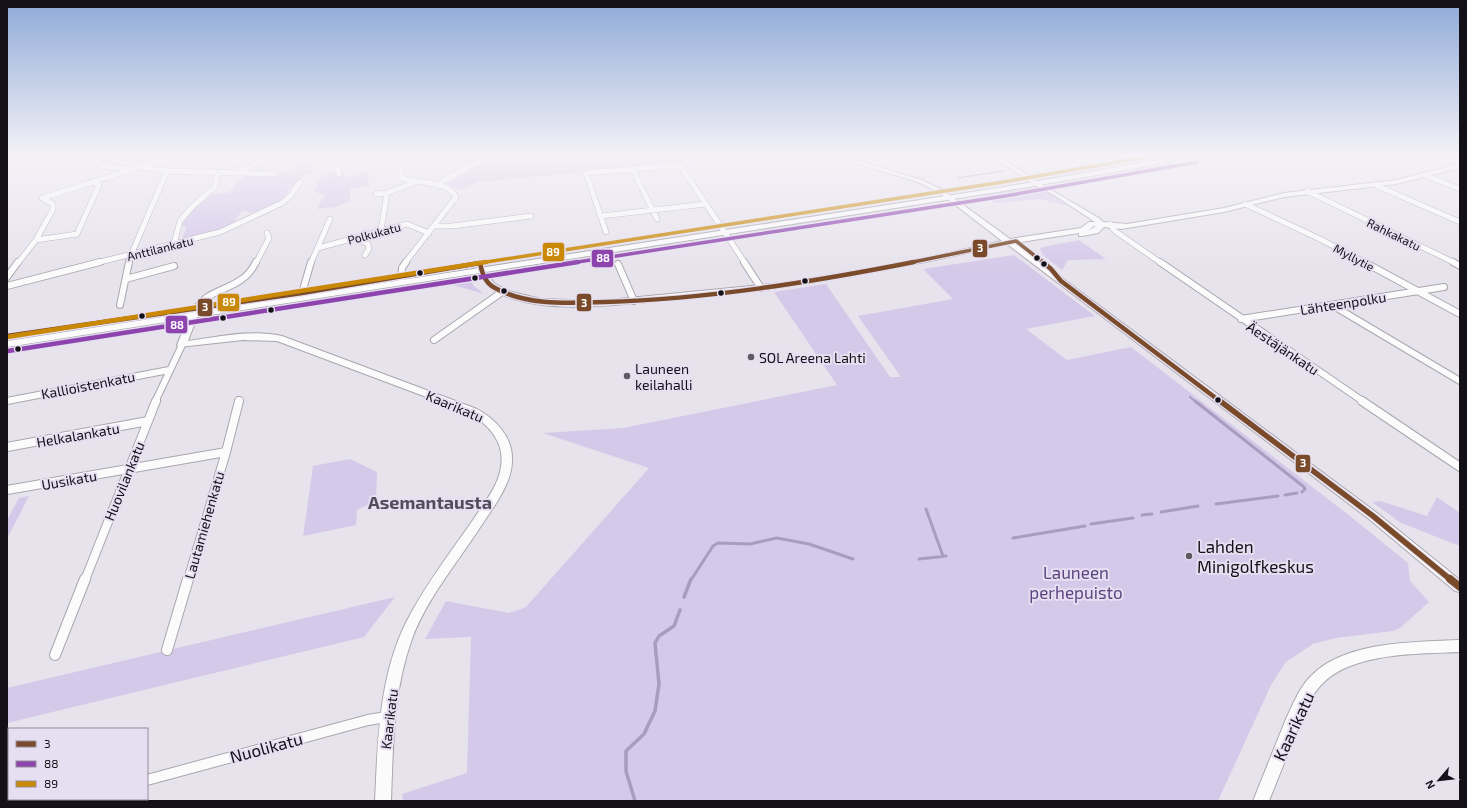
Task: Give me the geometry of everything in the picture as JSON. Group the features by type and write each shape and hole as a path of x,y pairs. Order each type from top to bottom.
{"main road":[{"path":"7,336 195,312 269,305 481,266 959,193"},
{"path":"7,344 302,293 401,280"}],"street":[{"path":"7,277 36,240 53,209 53,204 42,198 59,193"},
{"path":"36,240 77,234 96,193"},
{"path":"120,305 131,255 158,193"},
{"path":"174,244 180,221 193,206 209,193"},
{"name":"Anttilankatu","path":"7,286 227,230 246,219 282,203 293,193"},
{"path":"376,194 386,193 381,230"},
{"path":"401,280 402,268 411,254 456,197 454,193"},
{"path":"593,193 606,232"},
{"path":"643,193 657,219"},
{"path":"698,193 761,288"},
{"path":"947,193 1061,281 1373,516 1460,587"},
{"path":"1055,193 1081,210 1097,224 1111,226 1127,226 1186,217 1284,195 1302,193"},
{"name":"Rahkakatu","path":"1308,193 1460,266"},
{"path":"1393,193 1460,222"},
{"path":"601,216 706,204"},
{"name":"Myllytie","path":"1245,204 1320,239 1460,314"},
{"path":"434,226 452,226 531,216"},
{"path":"302,293 312,260 318,248 322,234 330,219"},
{"name":"Polkukatu","path":"318,248 407,224 429,233"},
{"path":"481,266 486,280 502,292 532,300 573,304 634,301 761,288 908,264 1083,230 1097,224"},
{"name":"Äestäjänkatu","path":"1111,226 1117,233 1241,319 1460,467"},
{"path":"195,312 201,300 241,280 254,268 269,238 267,233"},
{"path":"356,238 368,244 369,249 365,255"},
{"path":"618,264 634,301"},
{"path":"126,279 174,266"},
{"name":"Lähteenpolku","path":"1241,319 1444,287"},
{"path":"434,340 502,292"},
{"path":"1332,305 1460,381"},
{"name":"Huovilankatu","path":"55,655 128,469 195,312"},
{"name":"Kaarikatu","path":"182,345 250,336 279,338 473,411 490,421 500,434 506,449 507,459 505,472 500,484 475,527 419,610 403,645 386,717 383,801"},
{"name":"Kallioistenkatu","path":"7,401 169,370"},
{"name":"Lautamiehenkatu","path":"168,650 226,452 239,400"},
{"name":"Helkalankatu","path":"7,447 148,421"},
{"name":"Uusikatu","path":"7,490 226,452"},
{"name":"Kaarikatu","path":"1261,801 1279,755 1306,694 1318,678 1334,667 1367,654 1460,646"},
{"name":"Nuolikatu","path":"148,780 360,722 386,717"}],"green space":[{"path":"287,193 281,201 257,212 247,213 249,211 242,211 231,226 220,231 182,239 186,228 182,225 186,217 210,194"},
{"path":"317,193 350,193 350,201 335,207 316,209 325,195"},
{"path":"1049,193 1069,206 1039,199 995,203 983,196 984,194"},
{"path":"1079,240 1106,259 1068,260 1062,270 1043,255 1040,249 1047,246"},
{"name":"Launeen perhepuisto","path":"1014,255 1095,316 1026,329 1067,360 1131,347 1350,516 1408,563 1410,581 1429,602 1400,628 1393,631 1336,638 1313,644 1286,662 1271,685 1218,801 403,801 402,794 467,773 471,637 425,639 446,601 509,613 526,607 649,468 543,433 623,428 837,385 774,292 826,284 890,377 901,377 858,316 953,299 923,269"},
{"path":"469,279 474,286 484,294 450,284"},
{"path":"350,459 377,472 376,501 357,510 356,525 303,536 313,466"},
{"path":"29,496 7,539 7,520 19,498"},
{"path":"1437,497 1460,513 1460,546 1401,523 1372,502 1380,501 1427,516"},
{"path":"395,597 364,637 7,723 7,688"}],"waterway":[{"path":"1190,397 1196,402"},
{"path":"1195,401 1304,487 1305,489 1302,492"},
{"path":"1285,495 1297,493"},
{"path":"1216,504 1278,496"},
{"path":"1161,512 1198,506"},
{"path":"926,509 943,556"},
{"path":"1142,515 1152,514"},
{"path":"1091,524 1133,518"},
{"path":"1013,538 1085,526"},
{"path":"691,580 713,546 718,543 750,544 777,538 809,544 853,559"},
{"path":"919,559 946,556"},
{"path":"684,597 691,579"},
{"path":"635,801 626,771 626,751 644,734 655,711 659,684 655,643 659,636 674,626 680,610"}],"transit line":[{"name":"89","path":"7,337 934,193"},
{"name":"88","path":"8,351 1024,193"},
{"name":"3","path":"7,336 302,293 480,263 484,277 491,285 495,288 526,299 574,303 634,301 700,296 768,287 933,259 1016,241 1051,269 1061,281 1373,516 1460,587"}],"place":[{"name":"SOL Areena Lahti","path":"751,357"},
{"name":"Launeen keilahalli","path":"627,376"},
{"name":"Lahden Minigolfkeskus","path":"1189,556"}],"district":[{"name":"Asemantausta","path":"430,502"}]}
